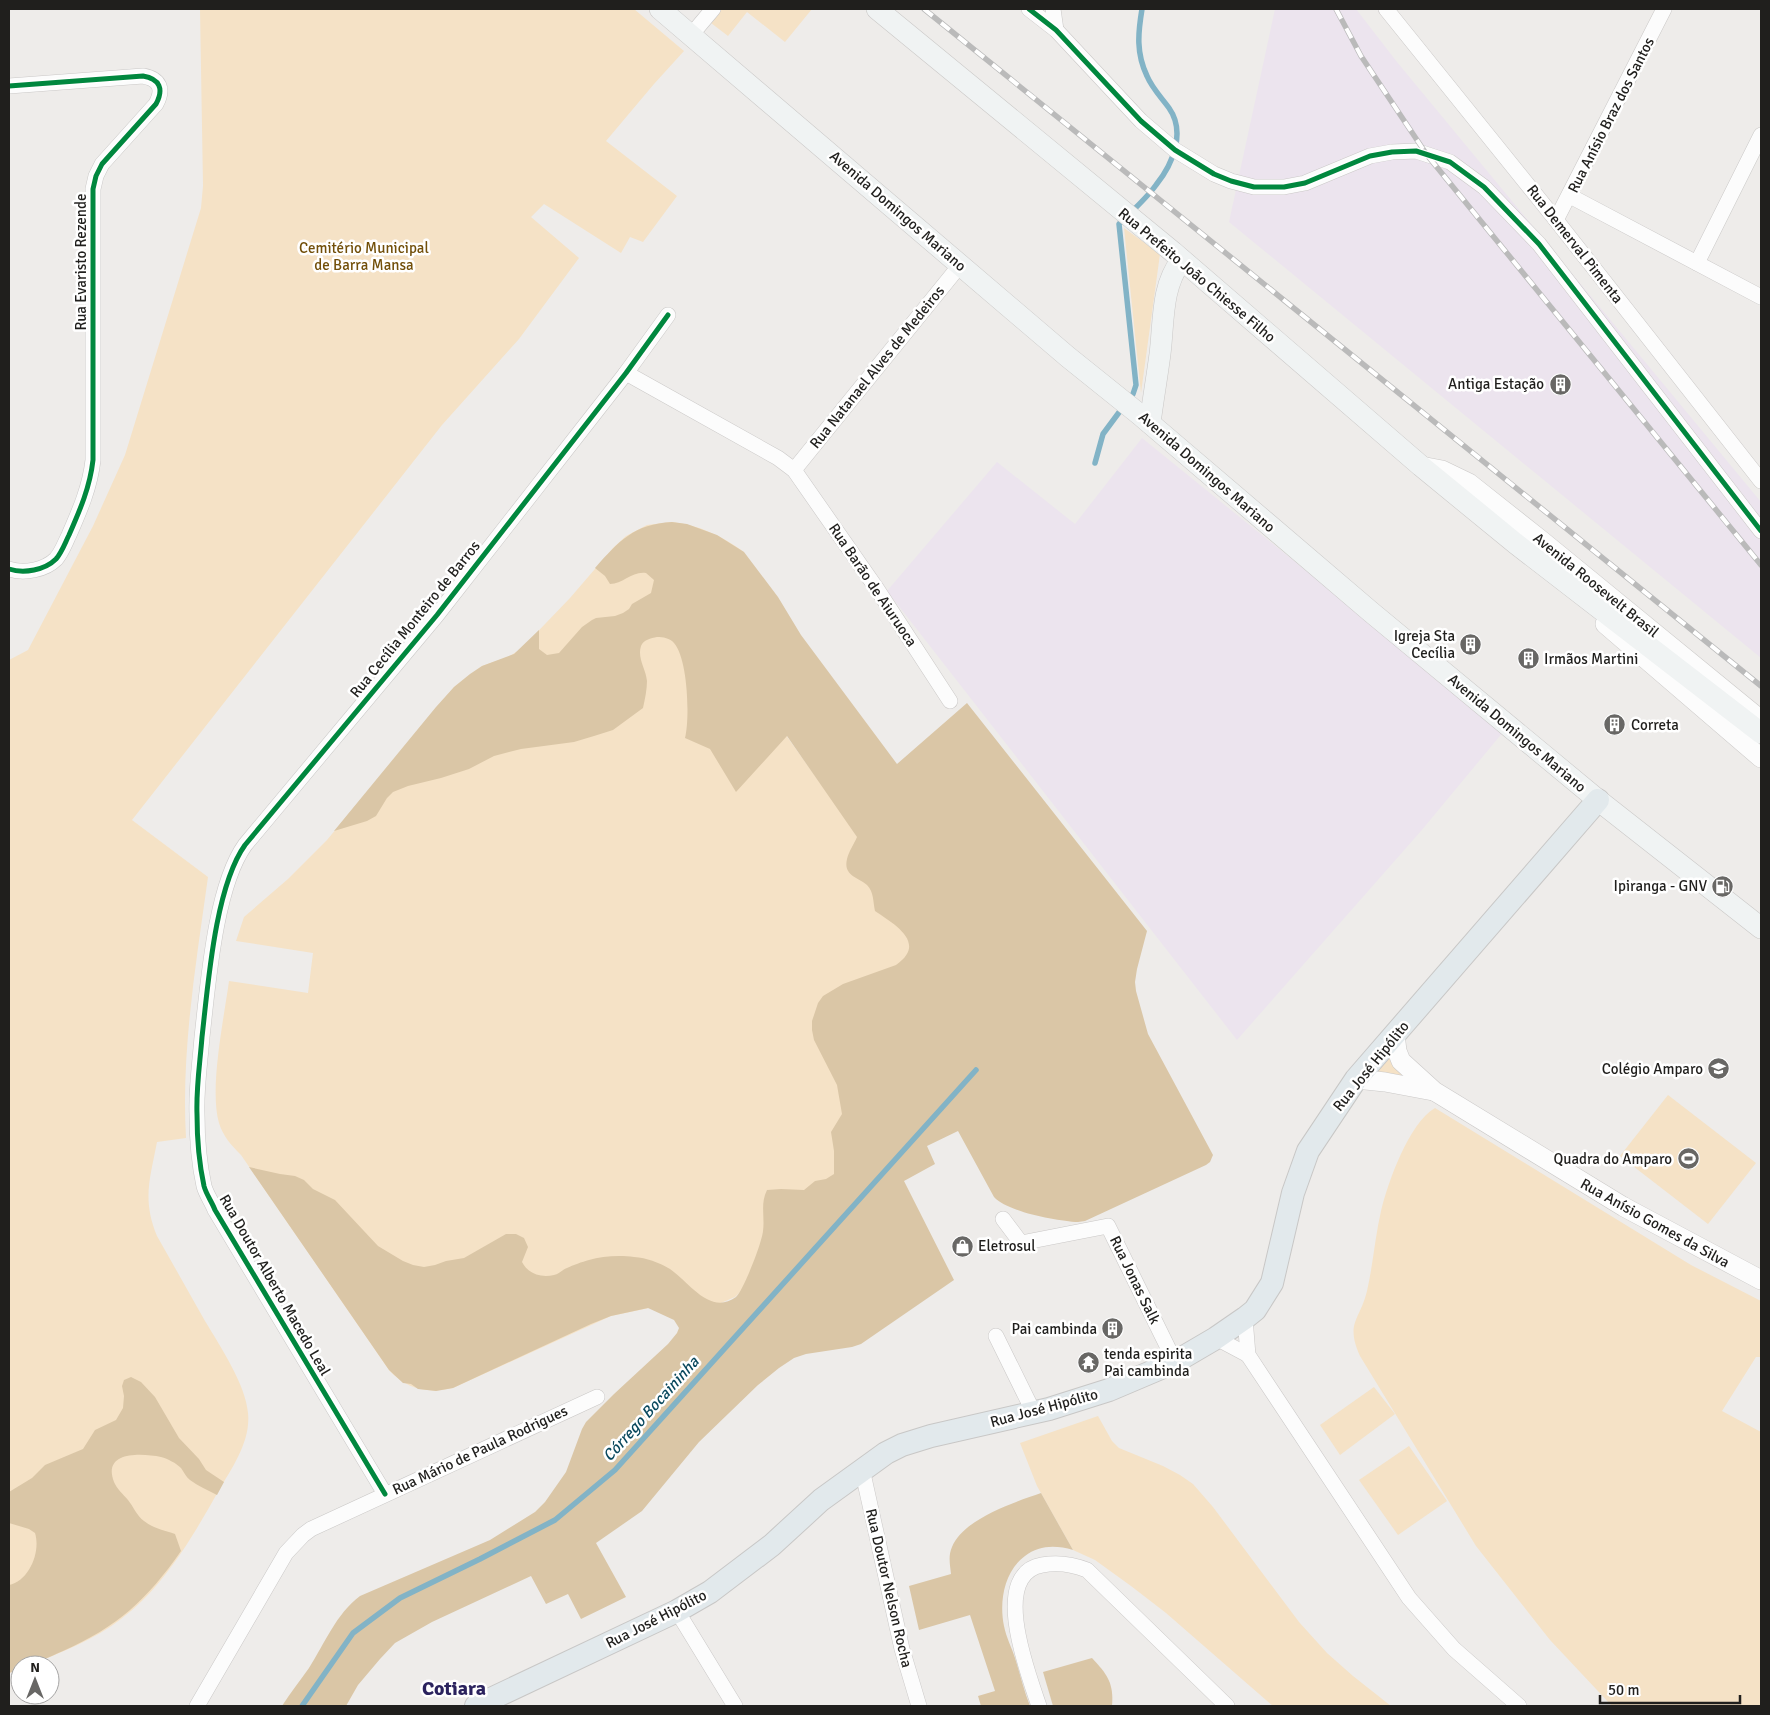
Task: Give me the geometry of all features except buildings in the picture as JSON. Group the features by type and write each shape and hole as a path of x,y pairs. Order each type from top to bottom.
{"main road":[{"name":"Avenida Domingos Mariano","path":"660,9 692,34 1068,357 1145,418 1371,612 1598,800 1760,925"},
{"name":"Rua Prefeito João Chiesse Filho","path":"877,9 1182,261 1515,543 1761,733"},
{"path":"1145,418 1169,281 1182,261"},
{"name":"Rua José Hipólito","path":"476,1706 677,1611 710,1592 772,1545 821,1500 886,1453 902,1445 931,1436 1034,1413 1109,1390 1175,1362 1216,1338 1255,1310 1272,1283 1293,1193 1308,1152 1356,1079 1598,800"}],"street":[{"path":"692,34 713,9"},
{"path":"1029,9 1056,30 1141,121 1175,150 1214,174 1231,181 1254,187 1284,187 1305,182 1370,156 1392,152 1416,151 1450,162 1484,187 1539,244 1761,531"},
{"path":"1053,9 1056,30"},
{"name":"Rua Demerval Pimenta","path":"1386,9 1556,220 1761,481"},
{"name":"Rua Anísio Braz dos Santos","path":"1556,220 1570,196 1664,9"},
{"name":"Rua Evaristo Rezende","path":"9,86 143,76 152,77 157,82 160,86 160,98 102,164 96,176 94,189 94,460 91,478 79,513 58,557 47,566 36,570 18,571 9,569"},
{"path":"1697,263 1761,135"},
{"path":"1570,196 1761,297"},
{"name":"Rua Natanael Alves de Medeiros","path":"794,470 961,264"},
{"name":"Rua Cecília Monteiro de Barros","path":"213,953 221,910 231,873 238,856 437,615 626,373 668,314"},
{"path":"626,373 778,458 794,470"},
{"name":"Avenida Roosevelt Brasil","path":"1422,466 1442,470 1469,483 1542,540 1761,720"},
{"name":"Rua Barão de Aiuruoca","path":"794,470 877,589 950,700"},
{"name":"Rua Prefeito João Chiesse Filho","path":"1515,543 1535,564 1761,758"},
{"name":"Rua Doutor Alberto Macedo Leal","path":"213,953 204,1020 197,1104 198,1139 204,1188 215,1210 385,1494"},
{"name":"Rua Anísio Gomes da Silva","path":"1395,1034 1400,1061 1434,1092 1624,1207 1761,1280"},
{"path":"1356,1079 1390,1082 1434,1092"},
{"name":"Rua Jonas Salk","path":"1003,1219 1021,1243 1108,1226 1175,1362"},
{"path":"1245,1318 1248,1355"},
{"path":"996,1336 1034,1413"},
{"path":"1216,1338 1248,1355 1409,1598 1454,1649 1519,1706"},
{"name":"Rua Mário de Paula Rodrigues","path":"198,1706 286,1553 311,1529 597,1396"},
{"name":"Rua Doutor Nelson Rocha","path":"862,1469 902,1649 919,1706"},
{"path":"1039,1706 1021,1651 1015,1607 1017,1590 1021,1580 1037,1566 1050,1563 1072,1565 1087,1570 1227,1706"},
{"path":"677,1611 735,1706"}],"shaded area":[{"path":"1275,9 1356,9 1397,62 1761,502 1761,658 1229,222"},
{"path":"1142,438 1504,731 1421,831 1237,1040 887,591 997,462 1075,524"},
{"path":"659,523 687,524 717,535 744,552 778,597 801,635 897,764 967,703 1147,931 1135,982 1148,1034 1213,1155 1210,1162 1206,1165 1085,1221 1078,1222 1033,1215 1010,1207 994,1197 958,1131 927,1146 935,1164 904,1181 954,1280 861,1344 794,1358 758,1385 699,1442 642,1511 596,1543 626,1597 581,1619 568,1594 546,1604 531,1576 432,1622 395,1643 358,1685 346,1706 282,1706 309,1668 344,1611 360,1596 490,1540 535,1512 545,1502 566,1472 586,1422 668,1344 679,1328 674,1320 648,1308 611,1316 453,1388 436,1391 418,1389 411,1384 403,1383 389,1370 249,1167 295,1176 304,1180 313,1189 335,1200 378,1246 413,1265 424,1267 464,1258 506,1234 516,1234 524,1238 528,1247 522,1262 528,1270 535,1274 544,1276 554,1275 589,1260 629,1256 661,1264 670,1269 700,1295 709,1300 726,1302 736,1297 739,1293 756,1256 763,1231 763,1205 767,1190 804,1190 815,1181 826,1179 834,1174 834,1151 831,1132 842,1114 837,1085 814,1040 812,1021 818,1003 823,996 843,984 896,965 905,957 909,949 905,935 875,911 872,894 867,885 849,873 846,865 848,856 857,837 787,736 736,792 710,749 685,738 687,729 687,689 685,675 679,651 674,643 664,638 652,638 642,644 640,655 647,681 643,708 613,730 574,742 521,749 494,756 469,769 408,786 393,792 376,816 367,821 334,831 436,707 454,687 470,674 482,666 514,654 539,630 539,649 547,655 559,653 582,627 592,620 623,613 632,604 651,593 654,580 646,573 636,574 610,584 605,576 595,568 620,542 637,530"},
{"path":"131,1377 141,1382 155,1397 179,1438 199,1459 206,1470 224,1482 217,1495 193,1482 179,1466 164,1458 134,1455 118,1459 113,1464 112,1472 117,1487 144,1521 155,1528 175,1534 181,1551 143,1598 115,1622 82,1642 53,1655 10,1655 9,1673 9,1585 22,1578 28,1572 35,1557 36,1541 35,1533 29,1529 9,1523 9,1492 32,1478 45,1465 83,1449 95,1430 116,1420 123,1408 124,1396 122,1386 124,1380"},
{"path":"1041,1493 1073,1550 1048,1547 1030,1552 1012,1570 1005,1588 1002,1607 1004,1626 1030,1706 981,1706 978,1696 995,1691 970,1615 919,1630 909,1586 951,1574 950,1560 952,1547 967,1528 991,1513"},
{"path":"1092,1658 1102,1669 1111,1685 1112,1706 1053,1706 1043,1672"}],"green space":[{"name":"Cemitério Municipal de Barra Mansa","path":"200,9 634,9 684,51 606,141 677,196 643,242 630,237 621,253 544,204 531,217 579,258 519,339 442,425 132,820 208,877 194,975 188,1040 185,1105 186,1138 157,1142 150,1178 149,1200 152,1223 157,1236 225,1354 243,1390 248,1413 247,1434 240,1454 199,1525 176,1560 151,1592 121,1619 77,1645 54,1655 10,1655 9,1673 9,660 28,650 93,526 125,455 201,208 203,186"},
{"path":"722,9 812,9 785,42 747,12 728,36 711,23"},
{"path":"1124,228 1160,254 1141,393"},
{"path":"672,522 682,523 710,532 744,552 768,710 843,815 881,873 945,1030 762,1271 735,1297 721,1303 705,1306 649,1308 611,1316 453,1388 426,1390 410,1386 389,1370 241,1155 228,1140 219,1123 216,1109 216,1073 229,981 308,993 313,953 236,941 244,917 288,879 327,840 454,687 482,666 508,657 521,649 626,536 647,525"},
{"path":"1393,1040 1427,1088 1374,1078"},
{"name":"Quadra do Amparo","path":"1668,1095 1756,1163 1708,1224 1620,1156"},
{"path":"1435,1108 1691,1265 1761,1301 1761,1357 1756,1357 1722,1411 1761,1432 1761,1706 1612,1706 1550,1640 1476,1546 1360,1356 1354,1336 1355,1322 1367,1291 1384,1199 1394,1170 1408,1140 1417,1126"},
{"path":"1374,1387 1395,1414 1340,1455 1320,1425"},
{"path":"1098,1416 1112,1441 1119,1448 1163,1466 1193,1484 1213,1507 1299,1622 1327,1653 1391,1706 1273,1706 1166,1613 1095,1560 1073,1550 1037,1486 1020,1443"},
{"path":"1409,1446 1447,1501 1398,1535 1359,1480"}],"waterway":[{"path":"1128,400 1133,394 1136,385 1119,224 1148,195 1162,177 1172,158 1177,137 1174,117 1143,68 1139,35 1142,9"},
{"path":"1095,463 1103,434 1123,407"},
{"name":"Córrego Bocaininha","path":"302,1706 353,1633 400,1598 555,1520 615,1470 976,1070"}],"railway":[{"path":"924,9 1761,686"},
{"path":"1336,9 1361,56 1427,155 1761,565"}],"cycle path":[{"path":"1029,9 1056,30 1141,121 1175,150 1214,174 1231,181 1254,187 1284,187 1305,183 1370,156 1392,152 1416,151 1450,162 1484,187 1539,244 1761,531"},
{"path":"9,86 143,76 157,82 160,89 156,104 102,164 96,176 93,189 93,460 87,489 69,535 56,559 46,566 34,570 21,571 9,569"},
{"path":"385,1494 215,1210 204,1186 198,1141 198,1085 210,964 226,885 245,845 437,615 626,373 668,315"}],"place":[{"name":"Antiga Estação","path":"1560,384"},
{"name":"Igreja Sta Cecília","path":"1471,645"},
{"name":"Irmãos Martini","path":"1528,659"},
{"name":"Correta","path":"1615,725"},
{"name":"Ipiranga - GNV","path":"1723,886"},
{"name":"Colégio Amparo","path":"1719,1069"},
{"name":"Quadra do Amparo","path":"1688,1159"},
{"name":"Eletrosul","path":"962,1246"},
{"name":"Pai cambinda","path":"1113,1329"},
{"name":"tenda espirita Pai cambinda","path":"1088,1363"}],"district":[{"name":"Cotiara","path":"454,1688"}]}
